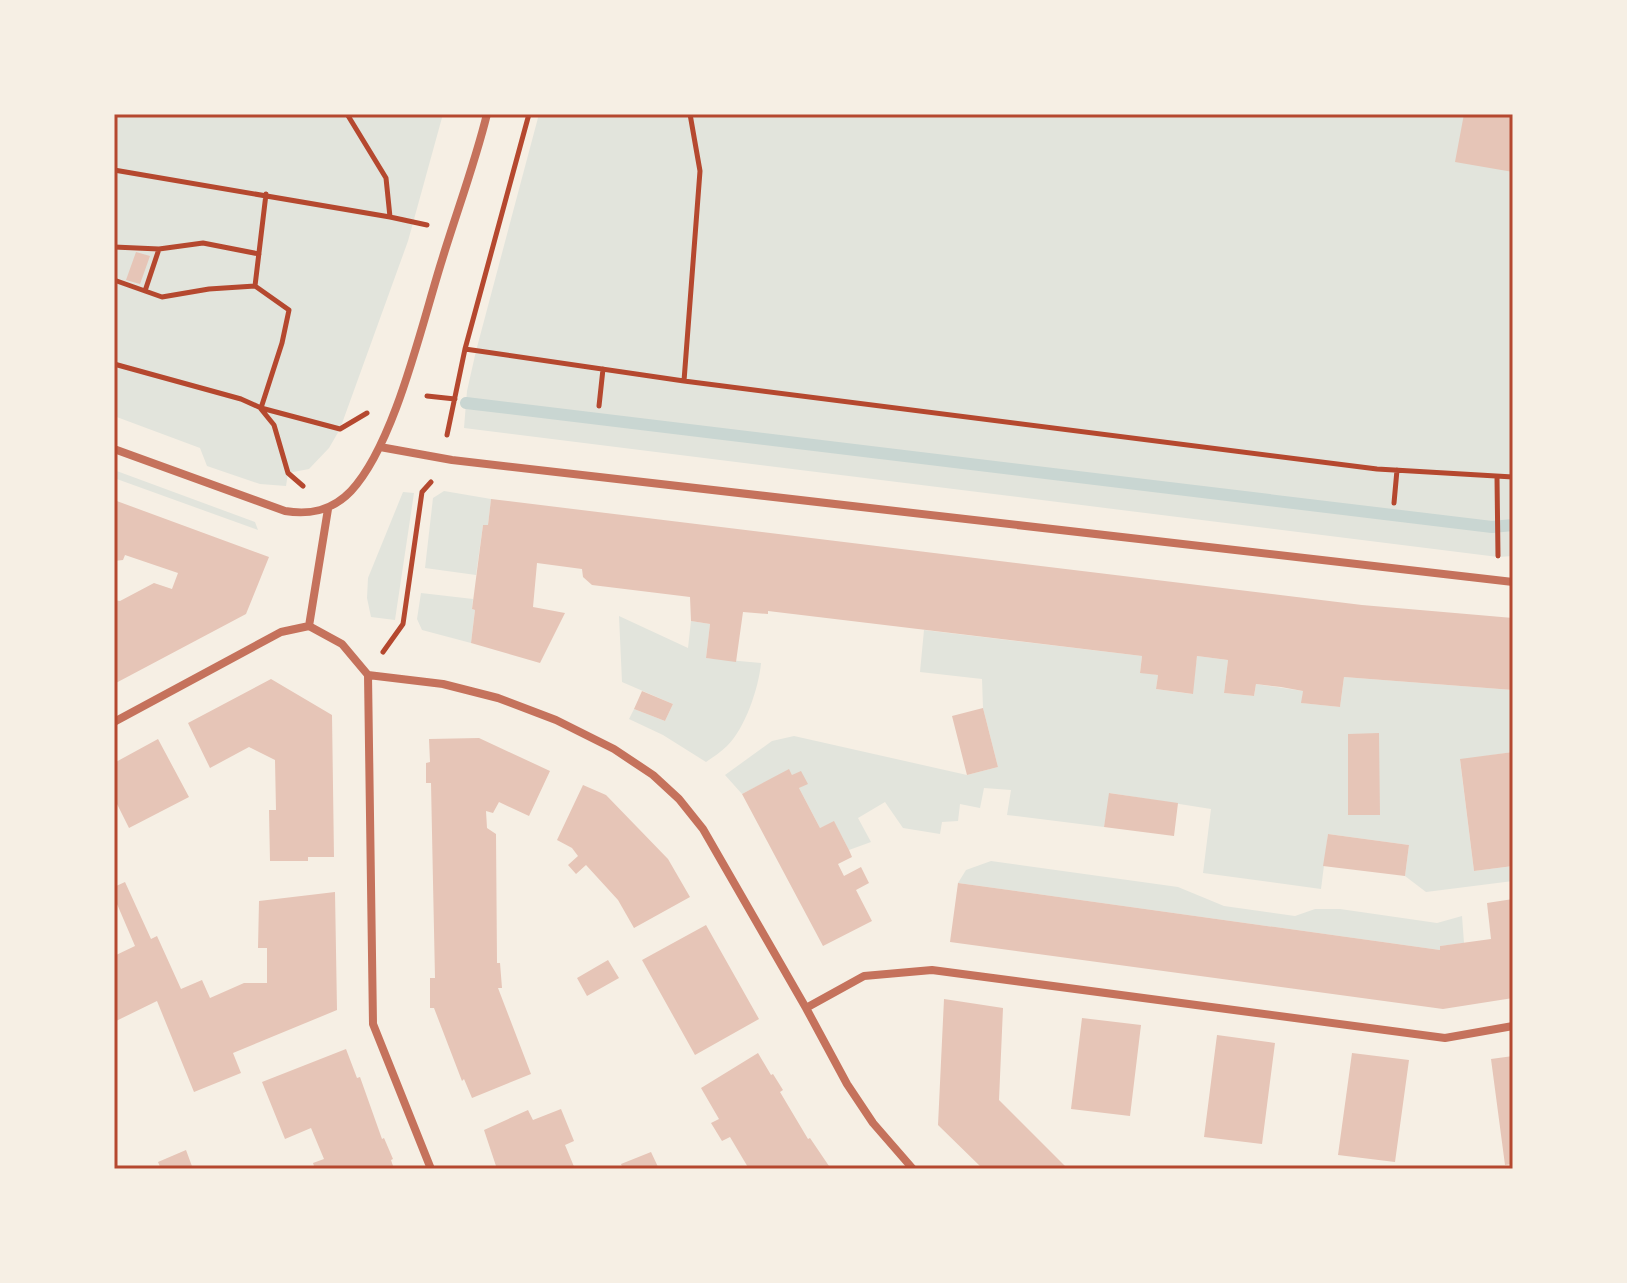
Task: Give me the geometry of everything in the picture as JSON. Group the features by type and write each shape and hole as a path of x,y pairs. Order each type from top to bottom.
{"street":[{"path":"114,449 285,511 305,514 328,509 350,492 380,447 400,393 487,114"},
{"path":"380,447 442,458 1513,582"},
{"path":"309,626 328,509"},
{"path":"114,722 281,632 309,626 342,644 368,675 373,1024 431,1169"},
{"path":"368,675 443,684 498,698 556,720 614,749 653,775 679,799 703,829 847,1084 873,1123 913,1169"},
{"path":"806,1008 864,976 932,970 1445,1038 1513,1026"}],"path":[{"path":"347,114 386,178 390,217"},
{"path":"368,675 403,624 422,492 435,478 442,458 465,349 529,114"},
{"path":"684,381 700,171 690,114"},
{"path":"114,170 266,194 390,217 450,232"},
{"path":"255,286 266,194"},
{"path":"114,247 159,249 203,243 259,254"},
{"path":"145,291 159,249"},
{"path":"114,280 162,297 209,289 255,286 289,310 261,408"},
{"path":"465,349 684,381 1397,470 1513,477"},
{"path":"114,364 340,429"},
{"path":"599,406 603,369"},
{"path":"261,408 274,425 288,473 328,509"},
{"path":"1394,503 1397,470"},
{"path":"1497,477 1498,557"}],"shaded area":[{"path":"114,114 443,114 408,241 340,429 329,448 309,469 288,473 286,486 260,484 207,466 200,448 114,416"},
{"path":"539,114 1513,114 1513,556 1498,557 464,428 467,391 476,351"},
{"path":"114,470 255,522 258,530 114,478"},
{"path":"444,491 491,499 488,525 483,525 476,575 425,568 433,498"},
{"path":"403,492 414,493 395,620 371,617 367,598 368,578"},
{"path":"421,593 473,599 472,609 475,610 471,643 422,630 417,619"},
{"path":"619,616 688,648 691,621 710,624 706,658 761,663 754,695 740,729 727,746 706,762 663,735 629,719 634,709 665,721 673,704 622,682"},
{"path":"924,630 1142,656 1140,672 1158,675 1156,689 1192,694 1197,656 1228,660 1224,693 1254,696 1256,684 1303,691 1302,703 1340,707 1344,677 1513,690 1513,752 1460,760 1474,871 1513,866 1513,881 1426,892 1405,876 1409,845 1328,834 1321,889 1203,873 1211,809 1110,793 1104,827 1007,815 1011,790 984,788 980,808 960,804 958,821 942,822 940,834 903,828 885,802 858,818 871,842 849,850 834,822 820,828 799,788 807,783 789,770 742,794 725,775 772,741 794,736 967,775 998,767 983,708 982,679 920,672"},
{"path":"991,861 1178,887 1224,906 1295,916 1315,909 1340,909 1437,923 1462,916 1464,943 1440,946 1440,950 958,883 966,870"}],"building":[{"path":"1464,114 1513,114 1513,172 1455,162"},
{"path":"136,252 150,256 140,284 126,280"},
{"path":"491,499 1362,605 1513,618 1513,690 1344,677 1340,707 1301,703 1303,691 1281,687 1256,684 1254,696 1224,693 1228,660 1197,656 1193,694 1156,689 1158,675 1140,673 1142,656 768,611 768,614 743,612 736,662 706,658 710,624 691,621 690,597 592,585 583,577 582,569 537,563 533,607 565,613 540,663 471,643 475,610 472,609 483,525 488,525"},
{"path":"114,500 269,557 246,614 114,684 114,600 120,601 154,583 172,589 178,573 125,555 123,560 114,561"},
{"path":"271,679 332,715 334,857 270,861 269,810 276,810 275,760 249,747 210,768 188,723"},
{"path":"642,691 673,704 665,721 634,709"},
{"path":"983,708 998,767 967,775 952,716"},
{"path":"1379,733 1380,815 1348,815 1348,734"},
{"path":"479,738 550,771 529,816 499,802 493,813 486,811 487,828 496,834 497,963 500,963 502,988 498,988 531,1074 472,1098 464,1079 462,1081 434,1008 430,1008 430,978 435,978 431,783 426,783 426,763 430,762 429,739"},
{"path":"158,739 189,797 129,828 114,798 114,763"},
{"path":"1513,752 1513,866 1474,871 1460,759"},
{"path":"789,769 792,775 801,771 808,784 799,788 820,828 834,821 849,850 852,857 838,864 844,876 861,867 869,883 856,890 872,921 823,946 742,794"},
{"path":"583,785 606,795 668,859 690,897 634,928 618,900 586,865 576,874 568,865 578,856 572,848 557,840"},
{"path":"1109,793 1178,803 1174,836 1104,827"},
{"path":"1328,834 1409,845 1405,876 1323,866"},
{"path":"125,882 151,939 157,936 181,989 202,980 210,998 244,983 267,983 267,948 258,948 259,901 335,892 337,1010 233,1053 241,1073 194,1092 157,1001 114,1022 114,956 135,946 114,897 114,887"},
{"path":"958,883 1440,950 1440,946 1491,939 1487,903 1513,899 1513,998 1443,1009 950,942"},
{"path":"706,925 759,1019 695,1055 642,960"},
{"path":"608,960 619,978 587,996 577,978"},
{"path":"944,999 1003,1008 999,1100 1066,1167 983,1169 938,1125"},
{"path":"1082,1018 1141,1025 1130,1116 1071,1109"},
{"path":"1217,1035 1275,1043 1262,1144 1204,1137"},
{"path":"346,1049 393,1159 394,1169 315,1169 313,1163 324,1159 311,1128 285,1139 262,1082"},
{"path":"758,1053 783,1090 780,1092 808,1139 831,1169 749,1169 730,1137 722,1141 711,1123 719,1119 701,1088"},
{"path":"1352,1053 1409,1060 1395,1162 1338,1155"},
{"path":"1513,1056 1513,1164 1505,1165 1491,1059"},
{"path":"561,1109 574,1141 565,1145 575,1169 497,1169 484,1130 528,1110 533,1120"},
{"path":"186,1150 193,1169 161,1169 158,1162"},
{"path":"651,1152 659,1169 623,1169 621,1164"}],"waterway":[{"path":"466,403 1492,527 1513,525"}]}
